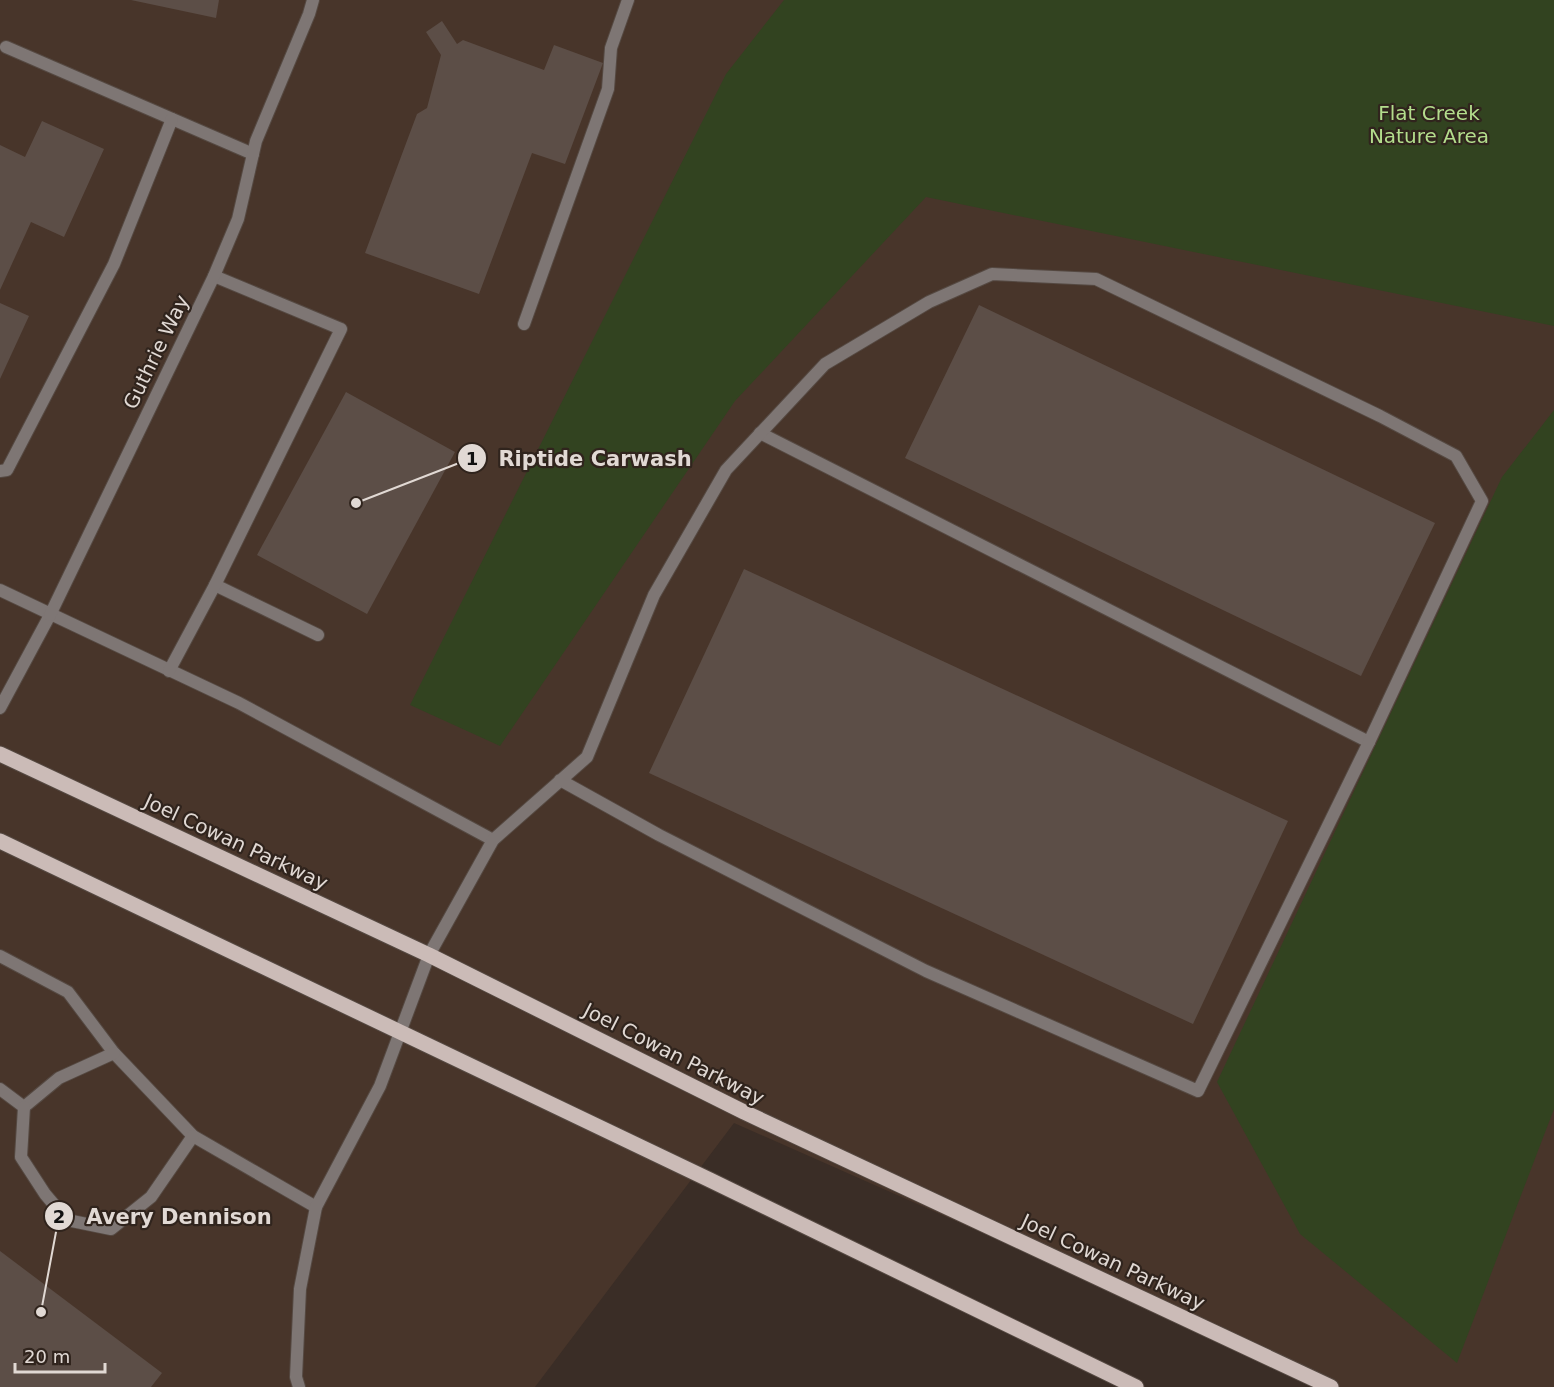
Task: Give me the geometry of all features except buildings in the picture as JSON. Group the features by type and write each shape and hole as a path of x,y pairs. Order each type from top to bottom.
{"main road":[{"name":"Joel Cowan Parkway","path":"0,754 429,955 744,1113 1331,1387"},
{"path":"0,841 400,1031 1136,1387"}],"street":[{"name":"Guthrie Way","path":"0,708 50,615 214,276 238,219 253,154 313,0"},
{"path":"524,324 608,89 611,48 628,0"},
{"path":"6,47 253,154"},
{"path":"0,471 7,470 114,264 172,119"},
{"path":"299,1387 296,1377 300,1289 316,1207 382,1078 429,955 493,840 560,780 587,757 654,595 726,470 825,364 929,302 992,274 1096,279 1380,416 1456,456 1482,501 1369,742 1198,1091 926,970 659,835 560,780"},
{"path":"170,670 215,585 341,329 214,276"},
{"path":"760,433 1369,742"},
{"path":"215,585 318,635"},
{"path":"0,590 239,703 493,840"},
{"path":"0,956 68,992 114,1053 193,1136 316,1207"},
{"path":"114,1053 60,1078 24,1107 21,1157 45,1194 67,1220 111,1229 152,1197 193,1136"},
{"path":"0,1089 24,1107"}],"shaded area":[{"path":"0,0 823,0 1554,275 1554,1387 1332,1387 734,1123 535,1387 0,1387"}],"green space":[{"name":"Flat Creek Nature Area","path":"784,0 1554,0 1554,326 926,197 735,401 500,746 410,705 726,74"},
{"path":"1554,410 1554,1109 1457,1363 1300,1234 1217,1082 1502,477"}],"place":[{"name":"Riptide Carwash","path":"356,503"},
{"name":"Avery Dennison","path":"41,1312"}]}
